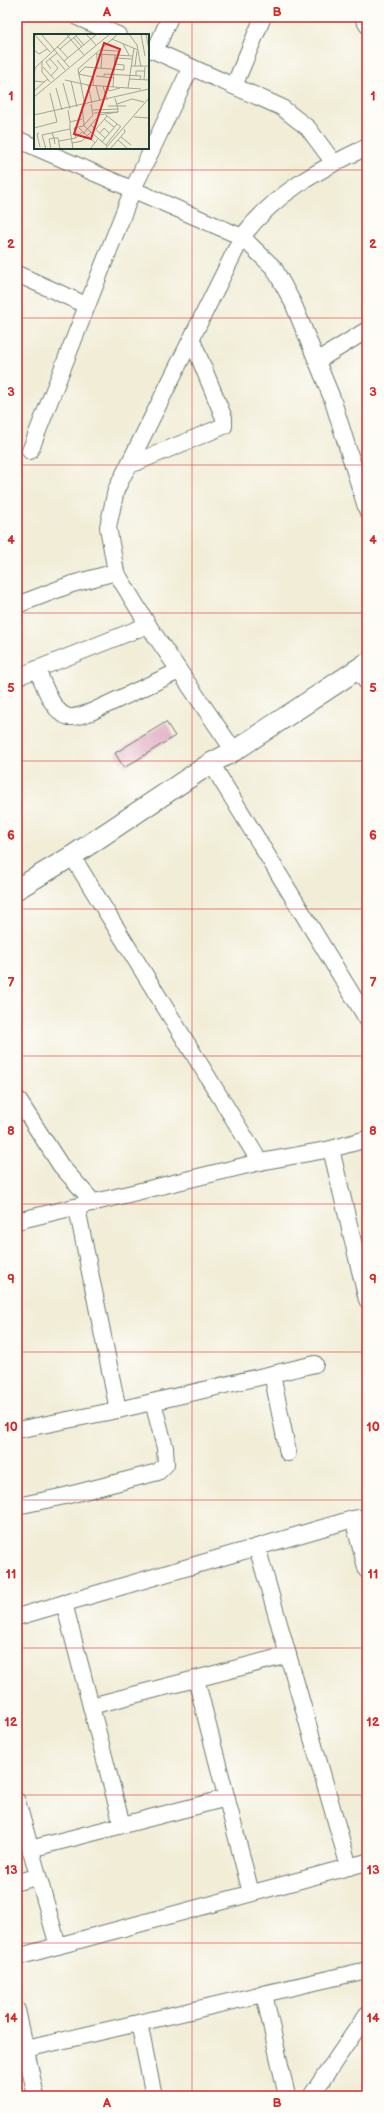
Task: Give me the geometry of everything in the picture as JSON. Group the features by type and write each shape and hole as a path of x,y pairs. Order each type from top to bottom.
{"street":[{"path":"77,17 104,27 116,34"},
{"path":"170,17 152,50 282,107 308,128 334,163"},
{"path":"234,86 263,17"},
{"path":"363,17 367,25"},
{"path":"30,451 132,190 191,67"},
{"path":"17,139 34,146"},
{"path":"234,751 148,625 116,572 108,527 116,490 130,465 242,237 257,217 290,189 334,163 367,147"},
{"path":"43,149 132,190 242,237 274,268 293,303 332,398 367,510"},
{"path":"17,274 86,305"},
{"path":"316,361 367,330"},
{"path":"130,465 224,426 224,418 192,340"},
{"path":"17,605 72,584 116,572"},
{"path":"17,677 148,625"},
{"path":"37,669 57,710 69,717 77,717 91,712 179,671"},
{"path":"17,890 72,856 211,763 234,751 364,672"},
{"path":"211,763 367,1019"},
{"path":"72,856 260,1162"},
{"path":"17,1098 61,1166 94,1204"},
{"path":"17,1221 94,1204 260,1162 331,1149 367,1139"},
{"path":"331,1149 367,1300"},
{"path":"77,1208 118,1410"},
{"path":"17,1430 118,1410 315,1364"},
{"path":"272,1374 288,1453"},
{"path":"17,1506 65,1496 158,1472 166,1464 165,1448 154,1402"},
{"path":"17,1617 360,1518 367,1571"},
{"path":"256,1547 349,1867"},
{"path":"64,1603 122,1825"},
{"path":"91,1706 288,1655"},
{"path":"196,1679 251,1893"},
{"path":"30,1849 227,1798"},
{"path":"17,1802 58,1946"},
{"path":"17,1957 367,1862"},
{"path":"17,1882 38,1877"},
{"path":"26,2049 367,1970"},
{"path":"264,1994 287,2096"},
{"path":"17,2010 36,2096"},
{"path":"311,2096 367,2014"},
{"path":"139,2023 154,2096"}],"building":[{"path":"166,722 175,736 124,768 115,753"}]}
